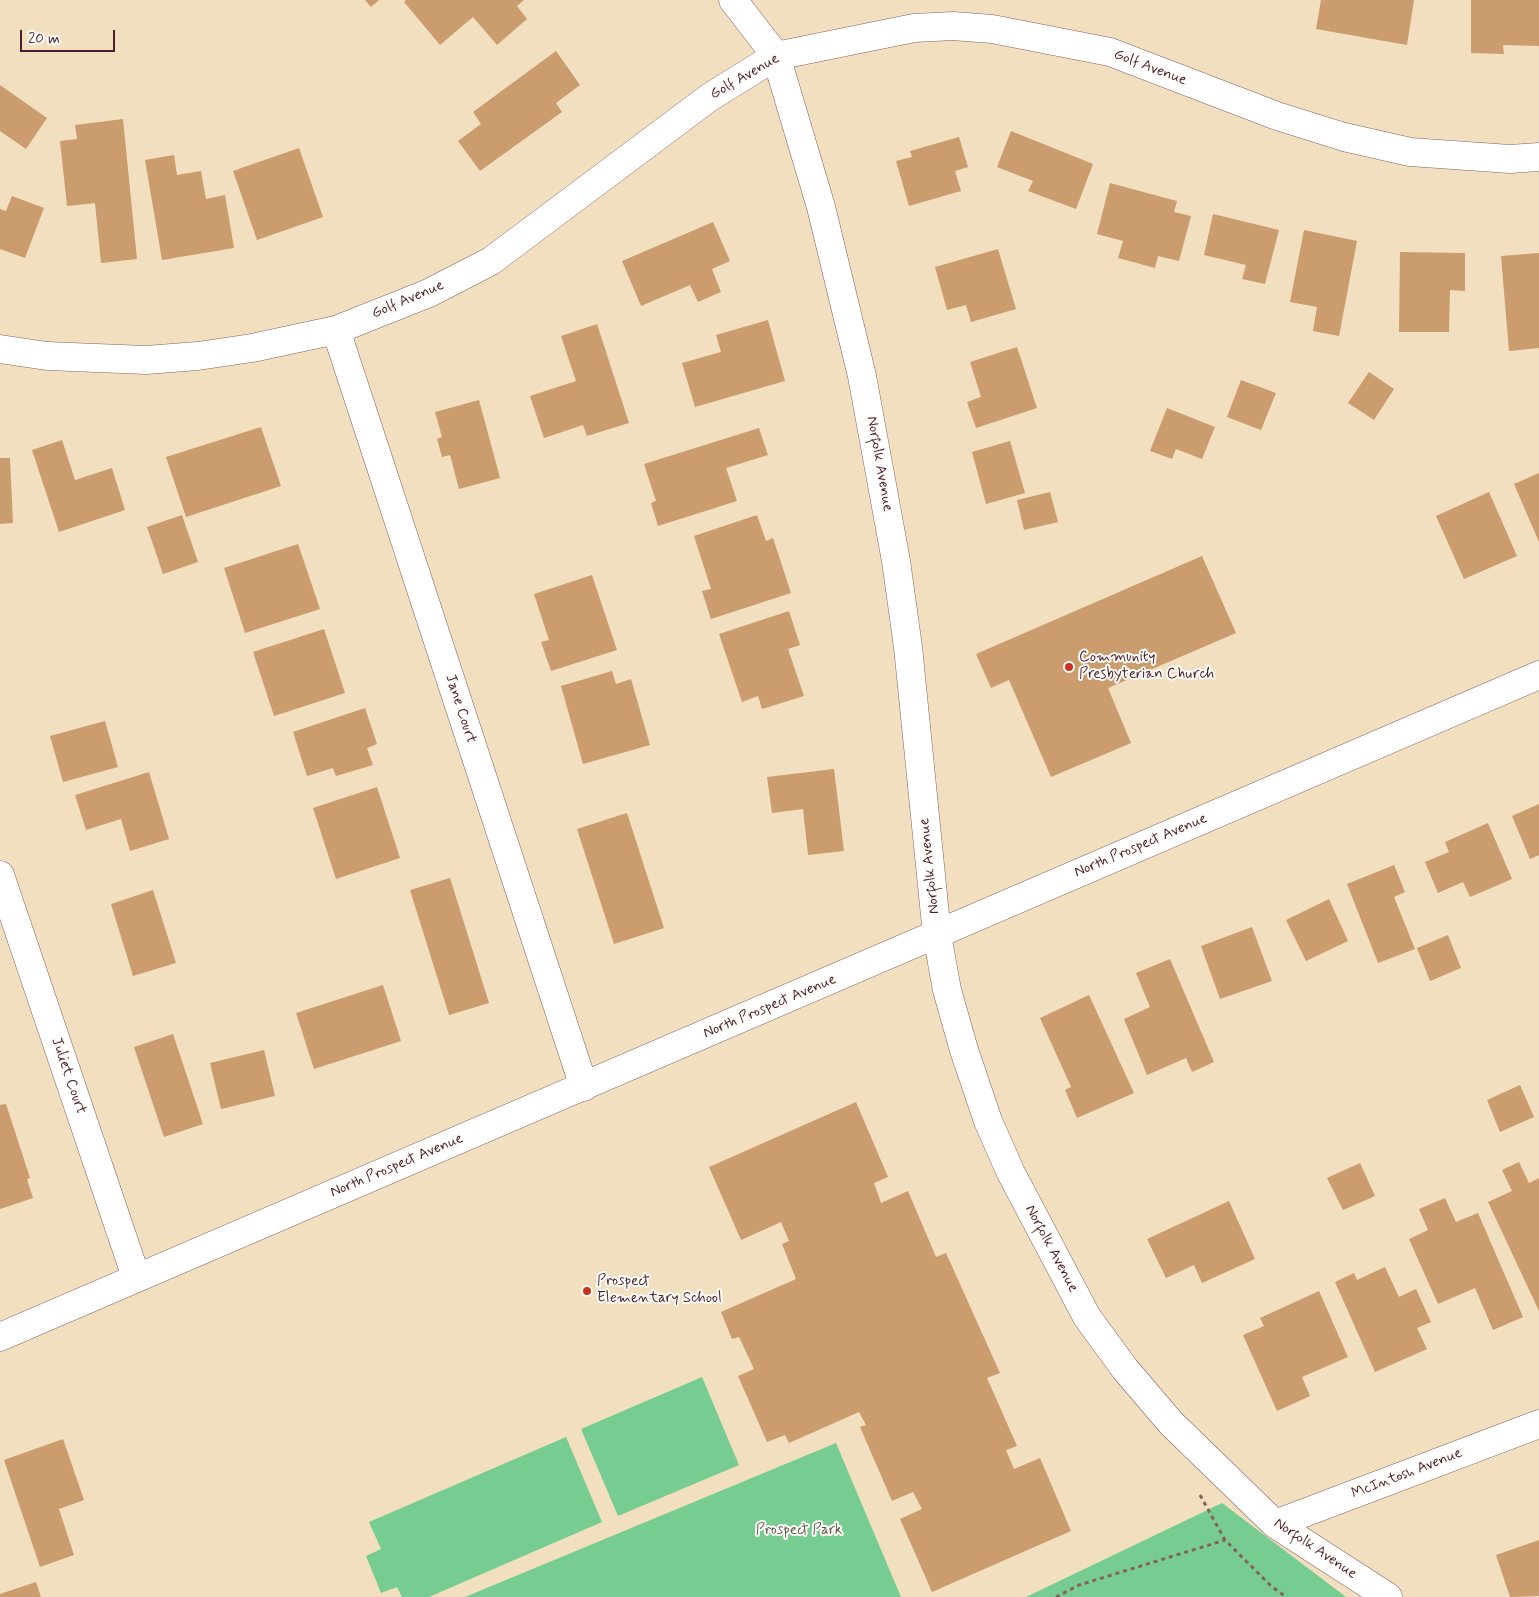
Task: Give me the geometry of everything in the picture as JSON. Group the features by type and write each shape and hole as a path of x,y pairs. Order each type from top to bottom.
{"street":[{"name":"Norfolk Avenue","path":"733,0 776,56 821,207 843,292 880,465 908,647 937,935 947,990 964,1050 988,1122 1011,1173 1087,1316 1125,1369 1171,1423 1275,1524 1388,1597"},
{"name":"Golf Avenue","path":"0,350 47,356 146,360 198,356 252,348 336,330 429,293 491,261 710,97 776,56 914,28 953,26 992,29 1110,52 1277,116 1344,137 1410,152 1510,159 1539,157"},
{"name":"Jane Court","path":"336,330 584,1087"},
{"name":"North Prospect Avenue","path":"0,1337 1539,675"},
{"name":"Juliet Court","path":"0,875 136,1277"},
{"name":"McIntosh Avenue","path":"1275,1524 1539,1424"}],"path":[{"path":"1200,1494 1224,1540 1270,1586 1286,1597"},
{"path":"1056,1597 1088,1582 1224,1540"}],"green space":[{"path":"702,1377 739,1465 618,1516 581,1429"},
{"path":"566,1437 602,1522 429,1597 402,1597 397,1587 381,1593 366,1556 381,1549 369,1522"},
{"name":"Prospect Park","path":"836,1443 901,1597 465,1597"},
{"path":"1222,1503 1346,1597 1026,1597"}],"building":[{"path":"365,0 379,0 371,7"},
{"path":"406,0 524,0 517,6 527,19 497,45 473,17 440,45 404,2"},
{"path":"1321,0 1414,0 1407,45 1316,29"},
{"path":"1471,0 1539,0 1539,46 1503,45 1504,54 1471,53"},
{"path":"556,51 580,85 556,103 562,112 480,171 458,141 481,124 473,112"},
{"path":"0,85 47,118 26,149 0,131"},
{"path":"123,119 137,259 101,263 95,203 67,206 60,141 77,139 75,125"},
{"path":"1011,131 1093,164 1076,209 1028,191 1033,181 997,167"},
{"path":"959,137 968,167 955,171 961,191 909,206 896,161 912,157 910,151"},
{"path":"299,148 323,217 257,240 233,171"},
{"path":"174,155 177,175 201,171 206,199 225,195 234,248 162,260 145,160"},
{"path":"1110,183 1177,201 1174,212 1191,216 1179,261 1158,256 1155,268 1118,258 1123,241 1097,234"},
{"path":"12,196 44,208 25,258 0,249 0,209 6,211"},
{"path":"1213,214 1279,230 1265,284 1242,279 1246,265 1204,255"},
{"path":"713,222 730,261 712,269 721,292 698,302 690,285 641,306 622,261"},
{"path":"1304,230 1357,241 1339,336 1313,331 1317,307 1290,302"},
{"path":"998,249 1016,309 971,322 966,305 947,310 935,267"},
{"path":"1400,252 1465,253 1465,291 1450,290 1449,332 1399,332"},
{"path":"1539,253 1539,348 1509,351 1501,256"},
{"path":"768,320 785,381 695,407 682,363 721,352 716,335"},
{"path":"597,324 629,423 587,436 583,425 544,438 530,396 576,381 561,336"},
{"path":"1017,347 1037,408 976,428 967,402 981,397 970,362"},
{"path":"1369,372 1394,389 1374,420 1348,403"},
{"path":"1241,380 1276,393 1261,430 1227,417"},
{"path":"479,400 500,478 459,489 450,455 442,457 437,439 442,437 435,412"},
{"path":"1167,408 1215,427 1202,459 1176,449 1172,459 1150,451"},
{"path":"261,427 281,486 186,517 166,457"},
{"path":"759,428 768,455 726,468 737,501 658,526 651,503 656,501 644,464"},
{"path":"62,440 75,480 112,468 125,510 59,532 32,450"},
{"path":"1010,441 1025,493 986,504 972,452"},
{"path":"0,458 10,458 13,523 0,524"},
{"path":"1539,473 1539,542 1514,484"},
{"path":"1050,492 1058,522 1024,530 1017,500"},
{"path":"1489,492 1517,556 1464,579 1436,516"},
{"path":"182,515 198,562 163,574 147,527"},
{"path":"757,515 766,541 773,538 791,593 711,619 702,591 711,589 694,536"},
{"path":"298,544 320,609 245,633 224,568"},
{"name":"Community Presbyterian Church","path":"1202,556 1236,633 1108,688 1131,743 1051,777 1009,680 991,688 976,654"},
{"path":"592,575 617,650 551,671 541,642 549,640 534,594"},
{"path":"789,611 800,645 788,649 804,696 762,709 758,696 742,702 719,634"},
{"path":"324,629 345,693 274,716 253,652"},
{"path":"612,671 616,684 631,679 650,745 583,764 561,686"},
{"path":"365,708 377,744 367,748 373,765 336,776 333,768 307,776 293,732"},
{"path":"105,721 118,767 63,782 50,736"},
{"path":"834,769 844,851 808,855 803,809 772,813 767,777"},
{"path":"149,772 169,839 130,851 121,819 86,830 75,795"},
{"path":"377,787 400,858 336,879 313,808"},
{"path":"1539,804 1539,855 1530,859 1512,816"},
{"path":"627,813 664,928 614,944 577,829"},
{"path":"1488,823 1512,879 1470,897 1463,882 1438,893 1425,862 1449,852 1445,842"},
{"path":"1394,865 1405,892 1394,897 1415,949 1378,963 1347,884"},
{"path":"450,878 489,1003 449,1015 410,890"},
{"path":"153,890 176,963 133,976 111,904"},
{"path":"1329,899 1348,941 1306,961 1286,920"},
{"path":"1252,927 1272,981 1220,999 1201,946"},
{"path":"1448,935 1461,968 1430,981 1417,948"},
{"path":"1170,959 1214,1062 1192,1072 1186,1058 1147,1075 1124,1019 1150,1007 1136,973"},
{"path":"383,985 401,1041 314,1069 296,1013"},
{"path":"1089,995 1134,1093 1077,1118 1065,1090 1071,1087 1040,1018"},
{"path":"173,1034 203,1124 164,1137 134,1047"},
{"path":"264,1050 275,1096 221,1109 210,1063"},
{"path":"1520,1085 1534,1117 1500,1132 1487,1100"},
{"path":"856,1102 888,1177 874,1183 881,1203 908,1191 936,1257 946,1253 1000,1373 987,1378 1017,1446 1006,1450 1014,1469 1040,1458 1071,1531 932,1592 900,1519 922,1509 913,1492 892,1501 860,1427 866,1425 859,1412 789,1443 785,1435 767,1442 738,1376 754,1369 739,1337 732,1339 721,1312 796,1279 782,1244 789,1241 781,1222 741,1240 709,1167"},
{"path":"6,1104 30,1178 27,1179 33,1198 0,1209 0,1105"},
{"path":"1519,1162 1529,1183 1539,1178 1539,1311 1488,1202 1512,1191 1502,1170"},
{"path":"1360,1163 1375,1196 1343,1210 1327,1178"},
{"path":"1445,1198 1456,1222 1478,1213 1523,1317 1493,1330 1475,1288 1438,1304 1409,1239 1428,1230 1419,1209"},
{"path":"1229,1201 1255,1259 1202,1283 1194,1265 1166,1278 1147,1239"},
{"path":"1385,1267 1399,1297 1416,1289 1431,1322 1417,1328 1427,1349 1375,1372 1335,1282 1354,1273 1357,1280"},
{"path":"1319,1291 1348,1357 1302,1377 1310,1396 1277,1411 1243,1335 1264,1326 1260,1318"},
{"path":"63,1439 84,1500 59,1509 74,1555 40,1567 4,1460"},
{"path":"1539,1540 1539,1596 1510,1597 1496,1555"},
{"path":"36,1582 41,1597 0,1597 0,1594"}],"place":[{"name":"Community Presbyterian Church","path":"1069,667"},
{"name":"Prospect Elementary School","path":"587,1291"}]}
